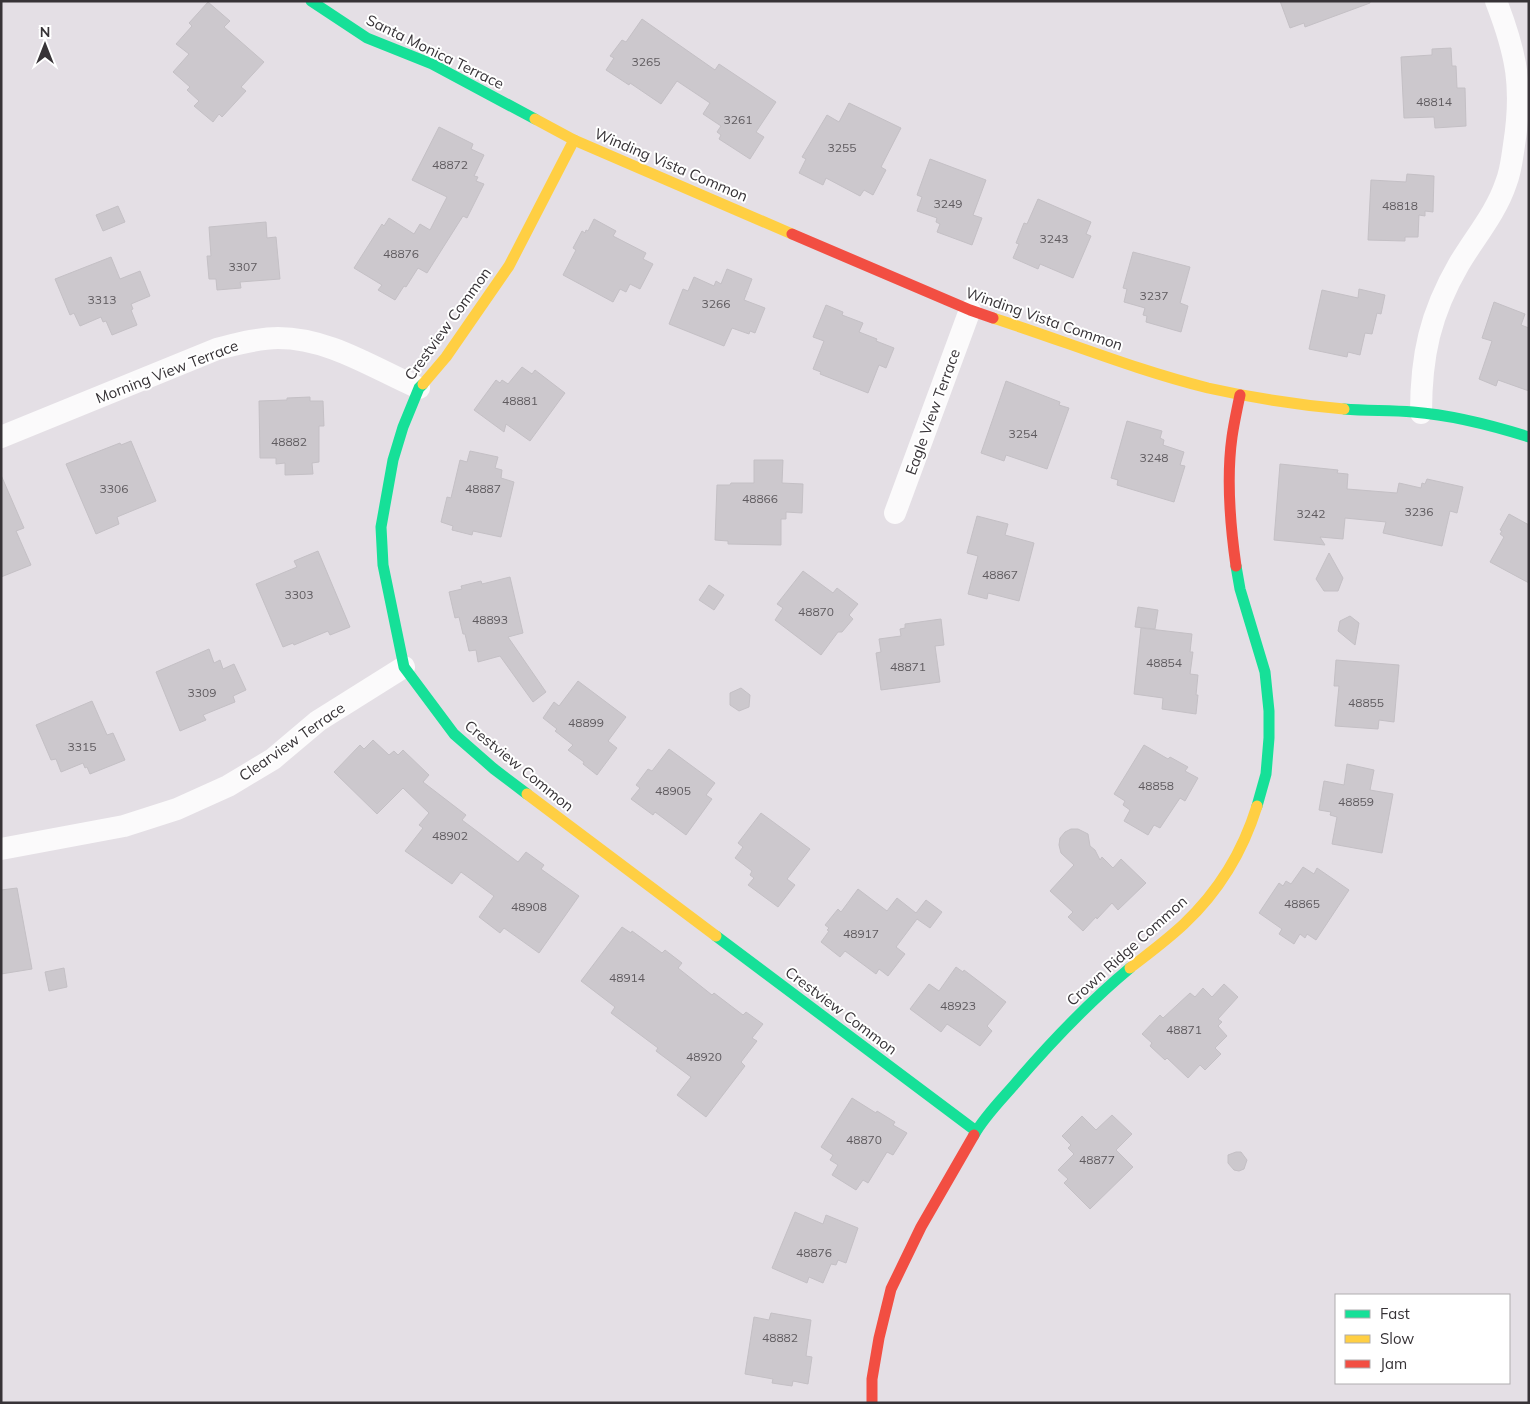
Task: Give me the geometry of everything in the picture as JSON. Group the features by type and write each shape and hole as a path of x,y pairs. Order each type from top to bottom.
{"street":[{"name":"Santa Monica Terrace","path":"311,1 367,38 432,64 574,140"},
{"path":"1421,413 1421,383 1426,346 1436,310 1459,265 1498,201 1507,182 1511,164 1519,90 1514,54 1496,1"},
{"name":"Winding Vista Common","path":"574,140 970,310 1148,370 1184,381 1240,394 1295,404 1353,410 1421,413 1469,421 1529,437"},
{"name":"Crestview Common","path":"574,140 508,266 446,357 419,388 403,427 393,460 381,527 383,565 404,667 454,734 494,769 976,1131"},
{"name":"Eagle View Terrace","path":"895,513 970,310"},
{"name":"Morning View Terrace","path":"1,437 217,349 245,342 277,338 306,340 339,350 419,388"},
{"name":"Crown Ridge Common","path":"872,1403 872,1379 879,1338 891,1289 921,1227 976,1131 1054,1040 1109,986 1184,924 1212,892 1231,866 1254,815 1262,792 1267,767 1269,711 1265,672 1240,589 1231,532 1232,438 1240,394"},
{"name":"Clearview Terrace","path":"1,849 124,826 185,805 228,786 273,759 318,720 404,667"}],"building":[{"path":"1280,1 1370,1 1370,3 1305,27 1304,23 1290,28"},
{"path":"208,2 230,21 224,27 264,62 241,87 246,91 222,117 219,114 213,122 194,106 199,101 187,90 190,87 173,72 189,54 176,44 192,26 189,23"},
{"path":"642,19 715,70 719,64 776,102 756,132 764,137 750,159 719,139 721,135 717,132 721,126 703,114 710,103 677,81 661,104 630,83 629,85 606,70 614,58 610,56 622,40 626,42"},
{"path":"1451,48 1452,66 1456,66 1457,88 1465,88 1466,126 1435,128 1434,117 1404,118 1401,57 1432,55 1432,49"},
{"path":"849,103 901,128 881,167 886,170 873,195 864,190 860,196 826,178 823,185 799,173 806,159 802,157 827,115 839,122"},
{"path":"439,127 473,144 471,149 484,155 474,176 478,177 476,181 484,184 467,218 463,216 427,273 418,268 395,300 378,290 382,285 354,268 382,224 384,226 389,218 414,234 420,224 430,230 447,197 412,180"},
{"path":"930,159 986,180 973,215 982,218 972,245 937,232 940,224 936,222 937,218 917,211 922,197 917,195"},
{"path":"1407,174 1434,176 1433,212 1425,211 1425,216 1419,215 1418,237 1405,237 1405,241 1368,240 1371,180 1406,182"},
{"path":"1038,199 1091,222 1086,234 1091,236 1073,278 1040,264 1038,269 1013,258 1019,244 1016,243 1024,223 1027,224"},
{"path":"118,206 125,222 103,231 96,215"},
{"path":"594,219 616,231 613,236 646,253 643,259 653,264 640,289 630,284 626,292 620,289 613,302 563,275 576,250 573,248 582,231 585,233 586,230 588,231"},
{"path":"266,222 267,238 276,237 280,279 240,282 241,288 217,290 216,279 209,279 207,256 211,256 209,227"},
{"path":"1133,252 1190,267 1180,303 1188,306 1181,332 1146,322 1147,316 1143,315 1145,308 1124,302 1127,289 1123,288"},
{"path":"111,257 120,279 140,271 150,296 131,304 133,309 131,310 137,325 112,335 106,321 103,322 101,317 80,326 74,313 70,315 55,279"},
{"path":"727,269 752,279 744,300 765,308 755,333 750,331 749,334 732,328 724,346 669,324 683,289 688,291 694,277 714,286 716,281 721,284"},
{"path":"1359,289 1385,295 1381,314 1377,313 1372,334 1365,333 1360,355 1348,352 1347,357 1309,349 1322,290 1358,298"},
{"path":"1494,302 1525,314 1521,325 1529,328 1529,391 1498,380 1496,386 1479,379 1492,341 1482,338"},
{"path":"826,305 843,312 842,315 863,323 859,332 894,348 886,368 879,365 868,393 820,374 821,372 813,369 824,341 813,337"},
{"path":"522,367 532,374 535,370 565,393 530,441 506,424 504,432 474,410 496,380 500,383 502,380 508,384"},
{"path":"1006,381 1060,402 1059,405 1069,408 1047,469 1006,455 1004,461 981,453"},
{"path":"310,397 310,401 323,401 324,426 319,426 319,462 312,463 313,474 285,475 285,463 276,464 276,458 260,458 259,401"},
{"path":"1127,421 1162,431 1160,438 1164,440 1163,445 1184,452 1180,465 1185,466 1174,502 1117,485 1118,480 1111,478"},
{"path":"131,441 156,501 117,517 119,524 96,534 66,464 120,443 121,445"},
{"path":"470,451 498,457 495,468 502,470 501,478 514,482 501,537 473,531 472,535 452,530 453,526 441,522 447,497 451,498 460,460 467,462"},
{"path":"754,460 783,460 782,483 803,484 802,513 786,512 786,519 781,519 781,545 728,544 728,541 715,540 717,485 754,483"},
{"path":"1280,464 1338,470 1337,473 1348,474 1347,489 1397,493 1399,483 1421,488 1422,483 1425,484 1427,479 1463,487 1457,513 1450,511 1442,546 1383,533 1386,522 1345,518 1343,539 1320,537 1325,545 1274,540"},
{"path":"1,475 24,528 16,531 31,565 1,577"},
{"path":"1509,514 1529,525 1529,583 1490,562 1504,537 1500,534 1502,531 1500,530"},
{"path":"977,516 1008,524 1005,535 1034,543 1019,601 988,593 987,599 968,594 978,556 967,553"},
{"path":"318,551 350,627 330,635 328,631 294,645 293,643 283,647 256,584 297,567 294,561"},
{"path":"1329,553 1343,578 1338,591 1324,591 1316,579"},
{"path":"803,571 833,593 837,588 858,604 849,615 853,619 842,632 838,632 821,655 775,620 783,608 777,604"},
{"path":"510,577 523,633 508,637 546,692 533,702 500,656 478,662 476,650 469,651 459,617 455,618 449,592 462,589 461,586 481,581 482,584"},
{"path":"709,585 724,595 714,610 699,600"},
{"path":"1138,607 1158,610 1155,629 1135,627"},
{"path":"1350,616 1359,623 1355,645 1338,631 1340,621"},
{"path":"941,619 944,645 935,646 940,682 881,690 876,653 881,652 879,639 901,636 900,629 905,628 905,624"},
{"path":"1141,628 1192,634 1190,652 1193,652 1190,674 1198,675 1196,714 1162,709 1163,698 1134,694"},
{"path":"209,649 214,663 220,660 223,669 234,664 246,690 233,696 235,702 203,715 206,720 180,731 156,672"},
{"path":"1336,660 1399,665 1394,722 1379,720 1378,729 1335,726 1339,686 1334,686"},
{"path":"578,681 626,717 608,741 617,748 597,775 568,750 573,745 555,731 557,729 543,718 554,702 559,706"},
{"path":"741,688 750,695 749,707 739,711 730,705 730,693"},
{"path":"92,701 107,735 113,733 125,760 90,774 83,763 61,772 56,759 51,760 36,725"},
{"path":"373,740 389,755 394,751 398,755 403,750 429,775 423,782 466,815 462,820 518,862 526,852 544,865 541,869 579,896 539,953 504,928 500,933 479,917 494,896 461,872 452,884 405,851 423,828 419,825 429,813 403,788 377,814 334,772 360,745 364,749"},
{"path":"1144,745 1168,759 1170,757 1188,767 1185,771 1198,778 1185,801 1180,798 1160,828 1154,825 1148,835 1124,821 1130,810 1123,805 1125,801 1114,794"},
{"path":"669,749 715,783 706,795 712,799 686,835 655,812 653,815 631,799 640,788 636,785 648,769 652,771"},
{"path":"1347,764 1374,770 1370,790 1393,794 1382,853 1332,844 1337,817 1330,815 1331,812 1319,810 1324,781 1344,785"},
{"path":"761,813 810,849 787,879 795,885 778,907 748,885 754,878 750,875 752,871 735,858 743,847 738,843"},
{"path":"1071,829 1078,829 1088,834 1090,846 1095,850 1100,860 1102,857 1113,868 1121,859 1146,883 1118,910 1112,903 1083,931 1068,917 1073,912 1050,891 1074,865 1061,853 1059,845 1060,838"},
{"path":"1303,867 1314,874 1317,868 1349,890 1316,940 1307,934 1305,938 1300,934 1294,944 1279,934 1282,929 1259,913 1279,883 1283,886 1286,881 1291,884"},
{"path":"17,888 32,969 1,974 1,890"},
{"path":"858,889 887,911 897,898 916,913 926,900 942,912 930,928 917,919 896,947 905,954 888,976 879,969 876,974 845,951 840,957 821,942 829,931 827,930 829,928 825,925 838,909 841,912"},
{"path":"622,927 631,933 632,931 662,953 665,950 682,963 678,968 712,995 714,993 743,1015 746,1012 763,1024 752,1038 757,1041 741,1062 745,1066 706,1117 677,1095 691,1077 656,1051 658,1048 611,1013 615,1007 581,981"},
{"path":"956,967 963,972 964,970 1006,1002 987,1026 992,1031 980,1046 947,1024 941,1032 910,1009 929,984 939,991"},
{"path":"64,968 67,987 49,991 45,972"},
{"path":"1224,984 1238,997 1218,1019 1222,1022 1218,1026 1227,1036 1215,1048 1221,1054 1205,1070 1200,1065 1188,1078 1167,1058 1165,1060 1150,1046 1152,1043 1142,1034 1160,1015 1163,1018 1190,993 1195,997 1203,988 1212,997"},
{"path":"852,1098 895,1122 893,1125 907,1133 893,1155 887,1152 868,1183 863,1180 856,1190 832,1175 838,1165 830,1160 833,1155 821,1147"},
{"path":"1112,1115 1132,1134 1116,1150 1133,1167 1090,1209 1064,1183 1068,1179 1058,1170 1074,1154 1068,1148 1071,1145 1062,1136 1082,1116 1096,1130"},
{"path":"1241,1152 1247,1160 1244,1169 1239,1171 1234,1170 1228,1163 1228,1155"},
{"path":"795,1212 823,1224 826,1215 858,1228 846,1263 838,1260 836,1265 831,1264 823,1283 809,1277 807,1283 772,1268"},
{"path":"771,1313 811,1320 806,1356 812,1357 808,1384 793,1381 792,1386 772,1383 773,1379 745,1374 754,1317 769,1320"}],"traffic: fast":[{"path":"311,1 367,38 432,64 535,119"},
{"path":"423,384 419,388 403,427 393,460 381,527 383,565 404,667 454,734 494,769 527,794"},
{"path":"1344,409 1404,411 1442,415 1529,437"},
{"path":"1236,566 1240,589 1265,672 1269,711 1266,774 1257,806"},
{"path":"716,936 976,1131"},
{"path":"974,1135 992,1109 1055,1039 1084,1009 1130,968"}],"traffic: slow":[{"path":"535,119 574,140 792,234"},
{"path":"423,384 446,357 509,266 574,140"},
{"path":"993,318 1181,381 1276,401 1344,409"},
{"path":"527,794 716,936"},
{"path":"1130,968 1178,930 1208,898 1237,855 1257,806"}],"traffic: jam":[{"path":"792,234 993,318"},
{"path":"1236,566 1231,518 1229,469 1232,437 1240,395"},
{"path":"872,1403 872,1379 879,1338 891,1289 921,1227 974,1135"}]}
